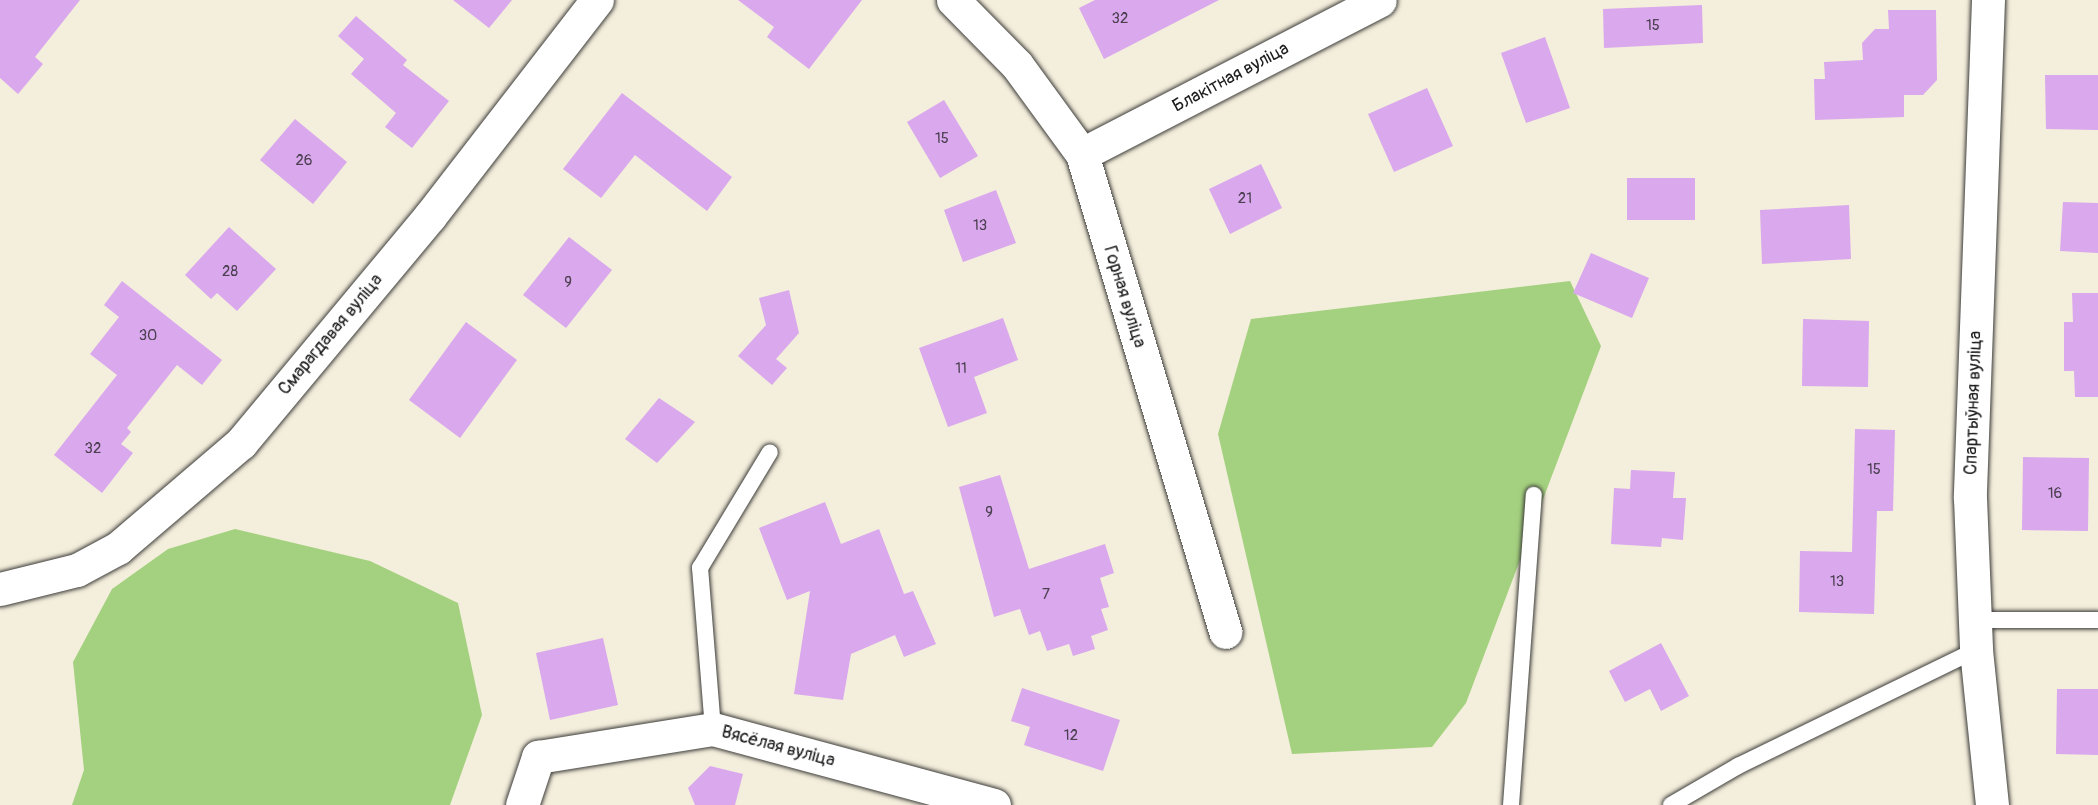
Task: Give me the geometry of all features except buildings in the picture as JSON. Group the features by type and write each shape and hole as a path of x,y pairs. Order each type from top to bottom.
{"street":[{"name":"Смарагдавая вуліца","path":"0,589 76,570 118,548 241,443 430,216 597,0"},
{"name":"Горная вуліца","path":"953,0 1017,65 1082,154 1225,632"},
{"name":"Блакітная вуліца","path":"1082,154 1380,0"},
{"name":"Спартыўная вуліца","path":"1988,0 1970,498 1976,635 1992,805"},
{"name":"Вясёлая вуліца","path":"522,805 538,757 713,729 994,805"}],"lane":[{"path":"713,729 700,568 771,452"},
{"path":"1511,805 1534,495"},
{"path":"1671,805 1976,635 2098,620"}],"green space":[{"path":"1570,281 1601,346 1466,703 1432,747 1292,754 1218,434 1251,319"},
{"path":"235,529 370,561 458,603 482,715 450,805 72,805 84,770 73,662 112,589 168,549"}]}
